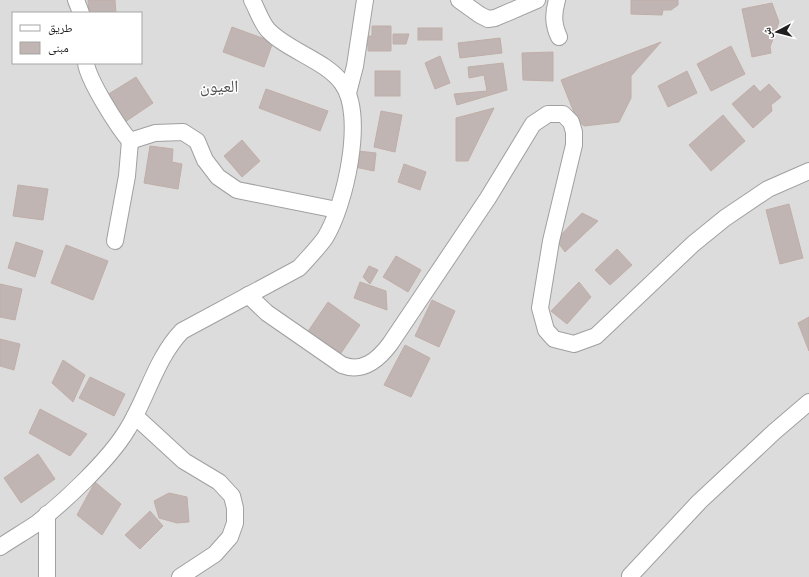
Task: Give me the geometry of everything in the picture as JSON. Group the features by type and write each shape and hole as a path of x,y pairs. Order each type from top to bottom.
{"street":[{"path":"76,0 81,12"},
{"path":"0,547 47,514 91,474 127,431 170,345 176,337 189,326 299,268 311,256 325,237 337,210 346,184 350,158 352,107 348,93 342,82 324,67 278,39 267,28 252,0"},
{"path":"348,93 355,66 365,0"},
{"path":"459,0 488,19 495,18 537,0"},
{"path":"557,0 553,16 559,37"},
{"path":"86,64 94,82 121,131 130,141 127,176 115,241"},
{"path":"248,295 267,313 342,365 350,368 366,366 373,362 390,344 488,198 533,124 548,114 563,114 571,122 574,132 574,145 552,234 540,308 542,320 546,330 554,339 574,344 586,341 601,332 693,244 725,218 768,189 809,171"},
{"path":"130,141 155,133 183,132 197,142 205,160 218,177 237,190 337,210"},
{"path":"630,576 699,502 774,432 809,402"},
{"path":"135,416 184,461 219,482 232,496 235,508 235,523 230,537 215,554 180,577"},
{"path":"47,514 47,577"}],"shaded area":[{"path":"0,0 809,0 809,577 0,577"}],"building":[{"path":"88,0 115,0 116,12 89,12"},
{"path":"631,0 678,0 678,5 671,10 663,10 662,15 631,14"},
{"path":"772,3 779,22 770,47 771,53 752,57 742,9"},
{"path":"372,26 391,26 391,51 368,51 368,46 361,45 362,36 372,36"},
{"path":"232,27 273,42 264,67 223,52"},
{"path":"418,28 442,28 442,40 418,40"},
{"path":"393,34 409,34 406,44 393,44"},
{"path":"500,38 502,53 460,58 458,43"},
{"path":"661,42 631,76 631,98 619,122 584,126 577,120 561,80"},
{"path":"731,46 745,74 711,91 697,64"},
{"path":"553,52 553,81 523,80 522,53"},
{"path":"440,56 450,83 435,89 425,63"},
{"path":"503,63 507,90 457,105 454,94 487,91 484,75 469,78 468,67"},
{"path":"375,71 400,71 400,96 375,96"},
{"path":"687,71 697,93 668,107 658,86"},
{"path":"136,77 153,103 125,122 107,95"},
{"path":"769,84 781,97 771,105 772,111 753,128 732,104 754,85 760,92"},
{"path":"266,89 328,111 320,131 259,108"},
{"path":"494,108 468,161 456,161 456,118"},
{"path":"381,111 402,115 395,152 374,147"},
{"path":"723,115 745,141 711,171 689,145"},
{"path":"242,140 260,161 242,177 224,156"},
{"path":"150,146 173,149 172,162 182,164 178,189 144,183"},
{"path":"358,151 376,153 374,171 355,167"},
{"path":"404,164 426,172 420,190 398,182"},
{"path":"18,185 48,189 43,220 13,216"},
{"path":"789,204 803,258 780,264 766,210"},
{"path":"582,213 598,221 565,252 556,240"},
{"path":"16,242 43,251 35,277 8,268"},
{"path":"66,245 108,261 93,300 51,283"},
{"path":"617,249 632,265 610,285 595,270"},
{"path":"396,256 421,270 408,292 383,277"},
{"path":"369,266 378,270 370,284 363,277"},
{"path":"360,282 386,291 387,310 354,298"},
{"path":"579,282 591,297 567,324 551,311"},
{"path":"0,284 22,289 15,320 0,317"},
{"path":"432,300 455,311 439,347 415,336"},
{"path":"328,302 360,325 339,356 307,333"},
{"path":"809,317 809,351 798,323"},
{"path":"0,339 20,344 14,370 0,366"},
{"path":"405,345 430,358 411,397 384,385"},
{"path":"63,360 85,375 73,402 52,383"},
{"path":"90,377 125,394 114,416 79,398"},
{"path":"40,409 87,434 70,456 29,433"},
{"path":"38,454 55,479 21,503 4,478"},
{"path":"95,482 121,504 102,535 77,515"},
{"path":"169,493 187,497 189,522 177,523 159,518 154,501"},
{"path":"150,511 163,526 140,549 125,535"}],"district":[{"name":"العيون","path":"219,86"}]}
